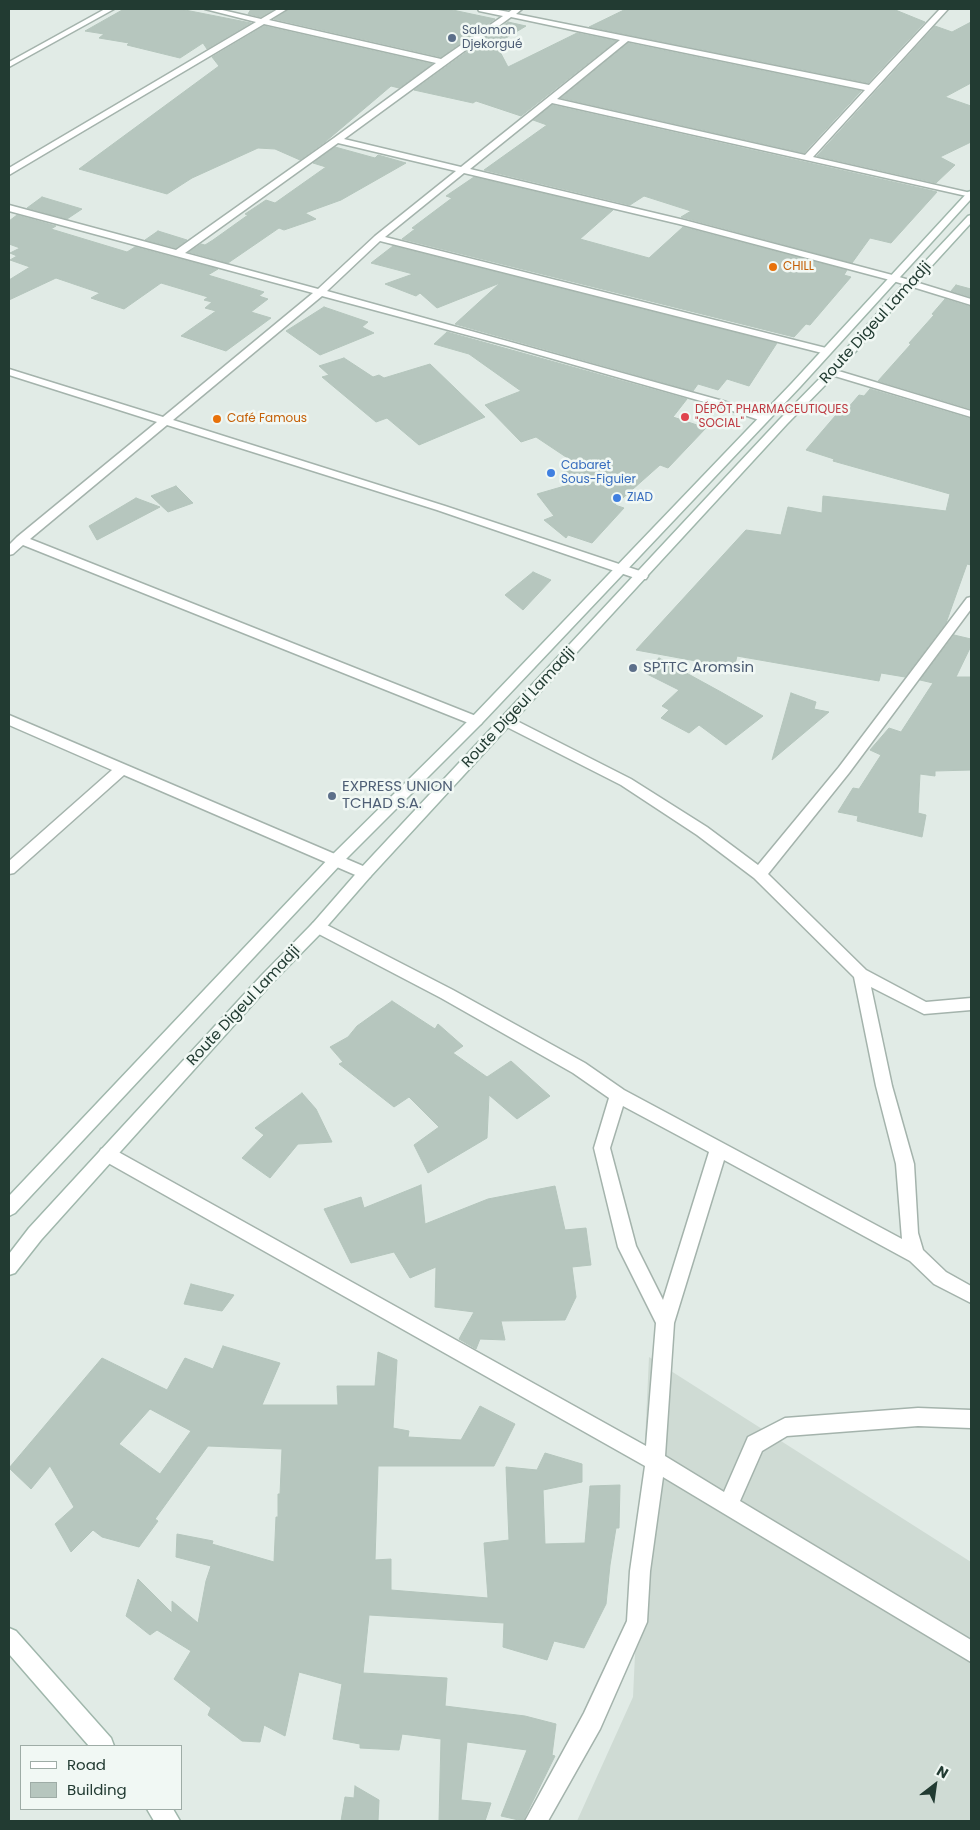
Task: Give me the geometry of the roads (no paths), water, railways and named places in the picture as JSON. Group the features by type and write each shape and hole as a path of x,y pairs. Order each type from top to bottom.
{"street":[{"path":"9,65 110,9"},
{"path":"209,9 442,62"},
{"path":"9,172 283,9"},
{"path":"482,9 514,12 626,39 870,88"},
{"path":"807,158 944,9"},
{"path":"178,253 514,12"},
{"path":"9,551 320,292 378,238 626,39"},
{"path":"552,100 971,195"},
{"path":"337,140 681,222 893,278 971,302"},
{"path":"9,1208 336,860 476,721 796,385 971,195"},
{"path":"9,208 672,389 763,418"},
{"name":"Route Digeul Lamadji","path":"9,1267 35,1234 266,980 318,927 365,873 783,422 832,372 892,303 971,218"},
{"path":"378,238 826,351"},
{"path":"9,372 441,508 642,576"},
{"path":"832,372 971,414"},
{"path":"22,540 476,721"},
{"path":"759,874 844,770 971,601"},
{"path":"9,720 365,873"},
{"path":"506,721 626,782 702,831 759,874 861,974 924,1008 971,1004"},
{"path":"9,869 123,768"},
{"path":"318,927 447,994 579,1068 618,1095 916,1255 940,1278 971,1295"},
{"path":"861,974 884,1086 905,1164 909,1233 916,1255"},
{"path":"618,1095 602,1148 627,1247 665,1323"},
{"path":"536,1821 592,1721 637,1622 640,1571 655,1461 665,1323 719,1149"},
{"path":"107,1154 655,1461 971,1652"},
{"path":"728,1505 755,1444 785,1428 918,1416 971,1419"},
{"path":"9,1638 102,1745"},
{"path":"159,1810 169,1821"}],"place":[{"name":"Salomon Djekorgué","path":"452,38"},
{"name":"CHILL","path":"773,267"},
{"name":"DÉPÔT PHARMACEUTIQUES \"SOCIAL\"","path":"685,417"},
{"name":"Café Famous","path":"217,419"},
{"name":"Cabaret Sous-Figuier","path":"551,473"},
{"name":"ZIAD","path":"617,498"},
{"name":"SPTTC Aromsin","path":"633,668"},
{"name":"EXPRESS UNION TCHAD S.A.","path":"332,796"}]}
